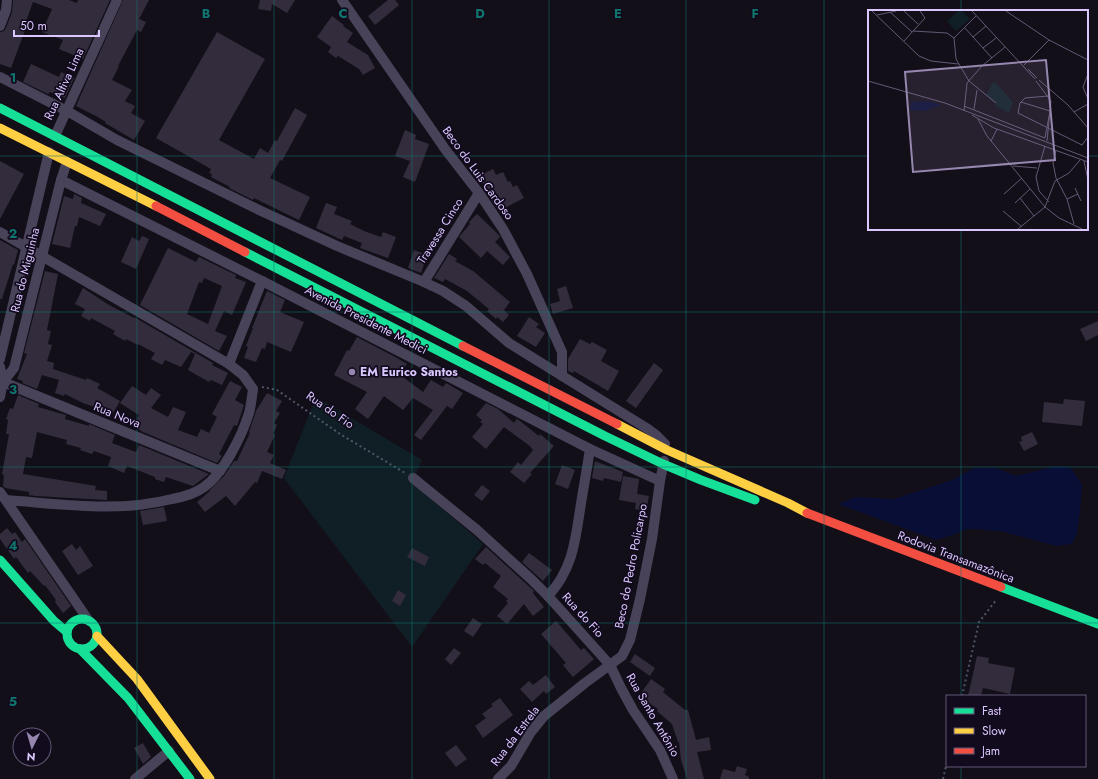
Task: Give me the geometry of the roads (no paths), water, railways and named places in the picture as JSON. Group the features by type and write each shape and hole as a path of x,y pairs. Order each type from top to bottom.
{"main road":[{"path":"2,112 112,165 378,303 668,450 805,512"},
{"path":"0,128 103,179 605,436 663,464 701,480 756,500 805,512"},
{"path":"103,179 112,165"},
{"name":"Rodovia Transamazônica","path":"805,512 1098,624"},
{"path":"0,560 54,621 67,632"},
{"path":"78,619 89,621 94,625 96,630 95,641 91,646 86,648 74,647 67,638 69,626 78,619"},
{"path":"96,636 137,678 210,779"},
{"path":"80,648 128,698 190,779"}],"street":[{"path":"0,26 6,10 7,0"},
{"name":"Rua Altiva Lima","path":"54,136 117,0"},
{"name":"Beco do Luis Cardoso","path":"342,0 444,149 479,193 503,229 530,281 562,352 562,376"},
{"path":"0,77 66,111 117,140 313,236 424,282 442,291 466,306 509,343 648,429 663,442 668,450"},
{"name":"Rua do Miguinha","path":"0,359 49,152"},
{"name":"Rua do Miguinha","path":"3,382 14,368 67,162"},
{"name":"Avenida Presidente Medici","path":"62,180 590,449 660,481"},
{"name":"Travessa Cinco","path":"424,282 479,193"},
{"path":"0,232 229,364 243,375 253,389 249,413 227,461 220,471 203,488 185,496 160,502 98,507 3,496"},
{"path":"229,364 262,281"},
{"name":"Rua do Miguinha","path":"0,367 3,382 0,397"},
{"name":"Rua Nova","path":"3,382 220,471"},
{"path":"548,596 563,578 574,547 590,449"},
{"name":"Beco do Pedro Policarpo","path":"610,665 622,656 630,640 652,539 663,464 668,450"},
{"name":"Rua do Fio","path":"413,478 492,544 548,596 610,665"},
{"path":"3,496 89,621"},
{"name":"Rua da Estrela","path":"498,779 511,766 531,732 544,716 610,665"},
{"name":"Rua Santo Antônio","path":"610,665 630,704 660,750 673,779"},
{"path":"135,779 169,751"}],"place":[{"name":"EM Eurico Santos","path":"352,372"}]}
